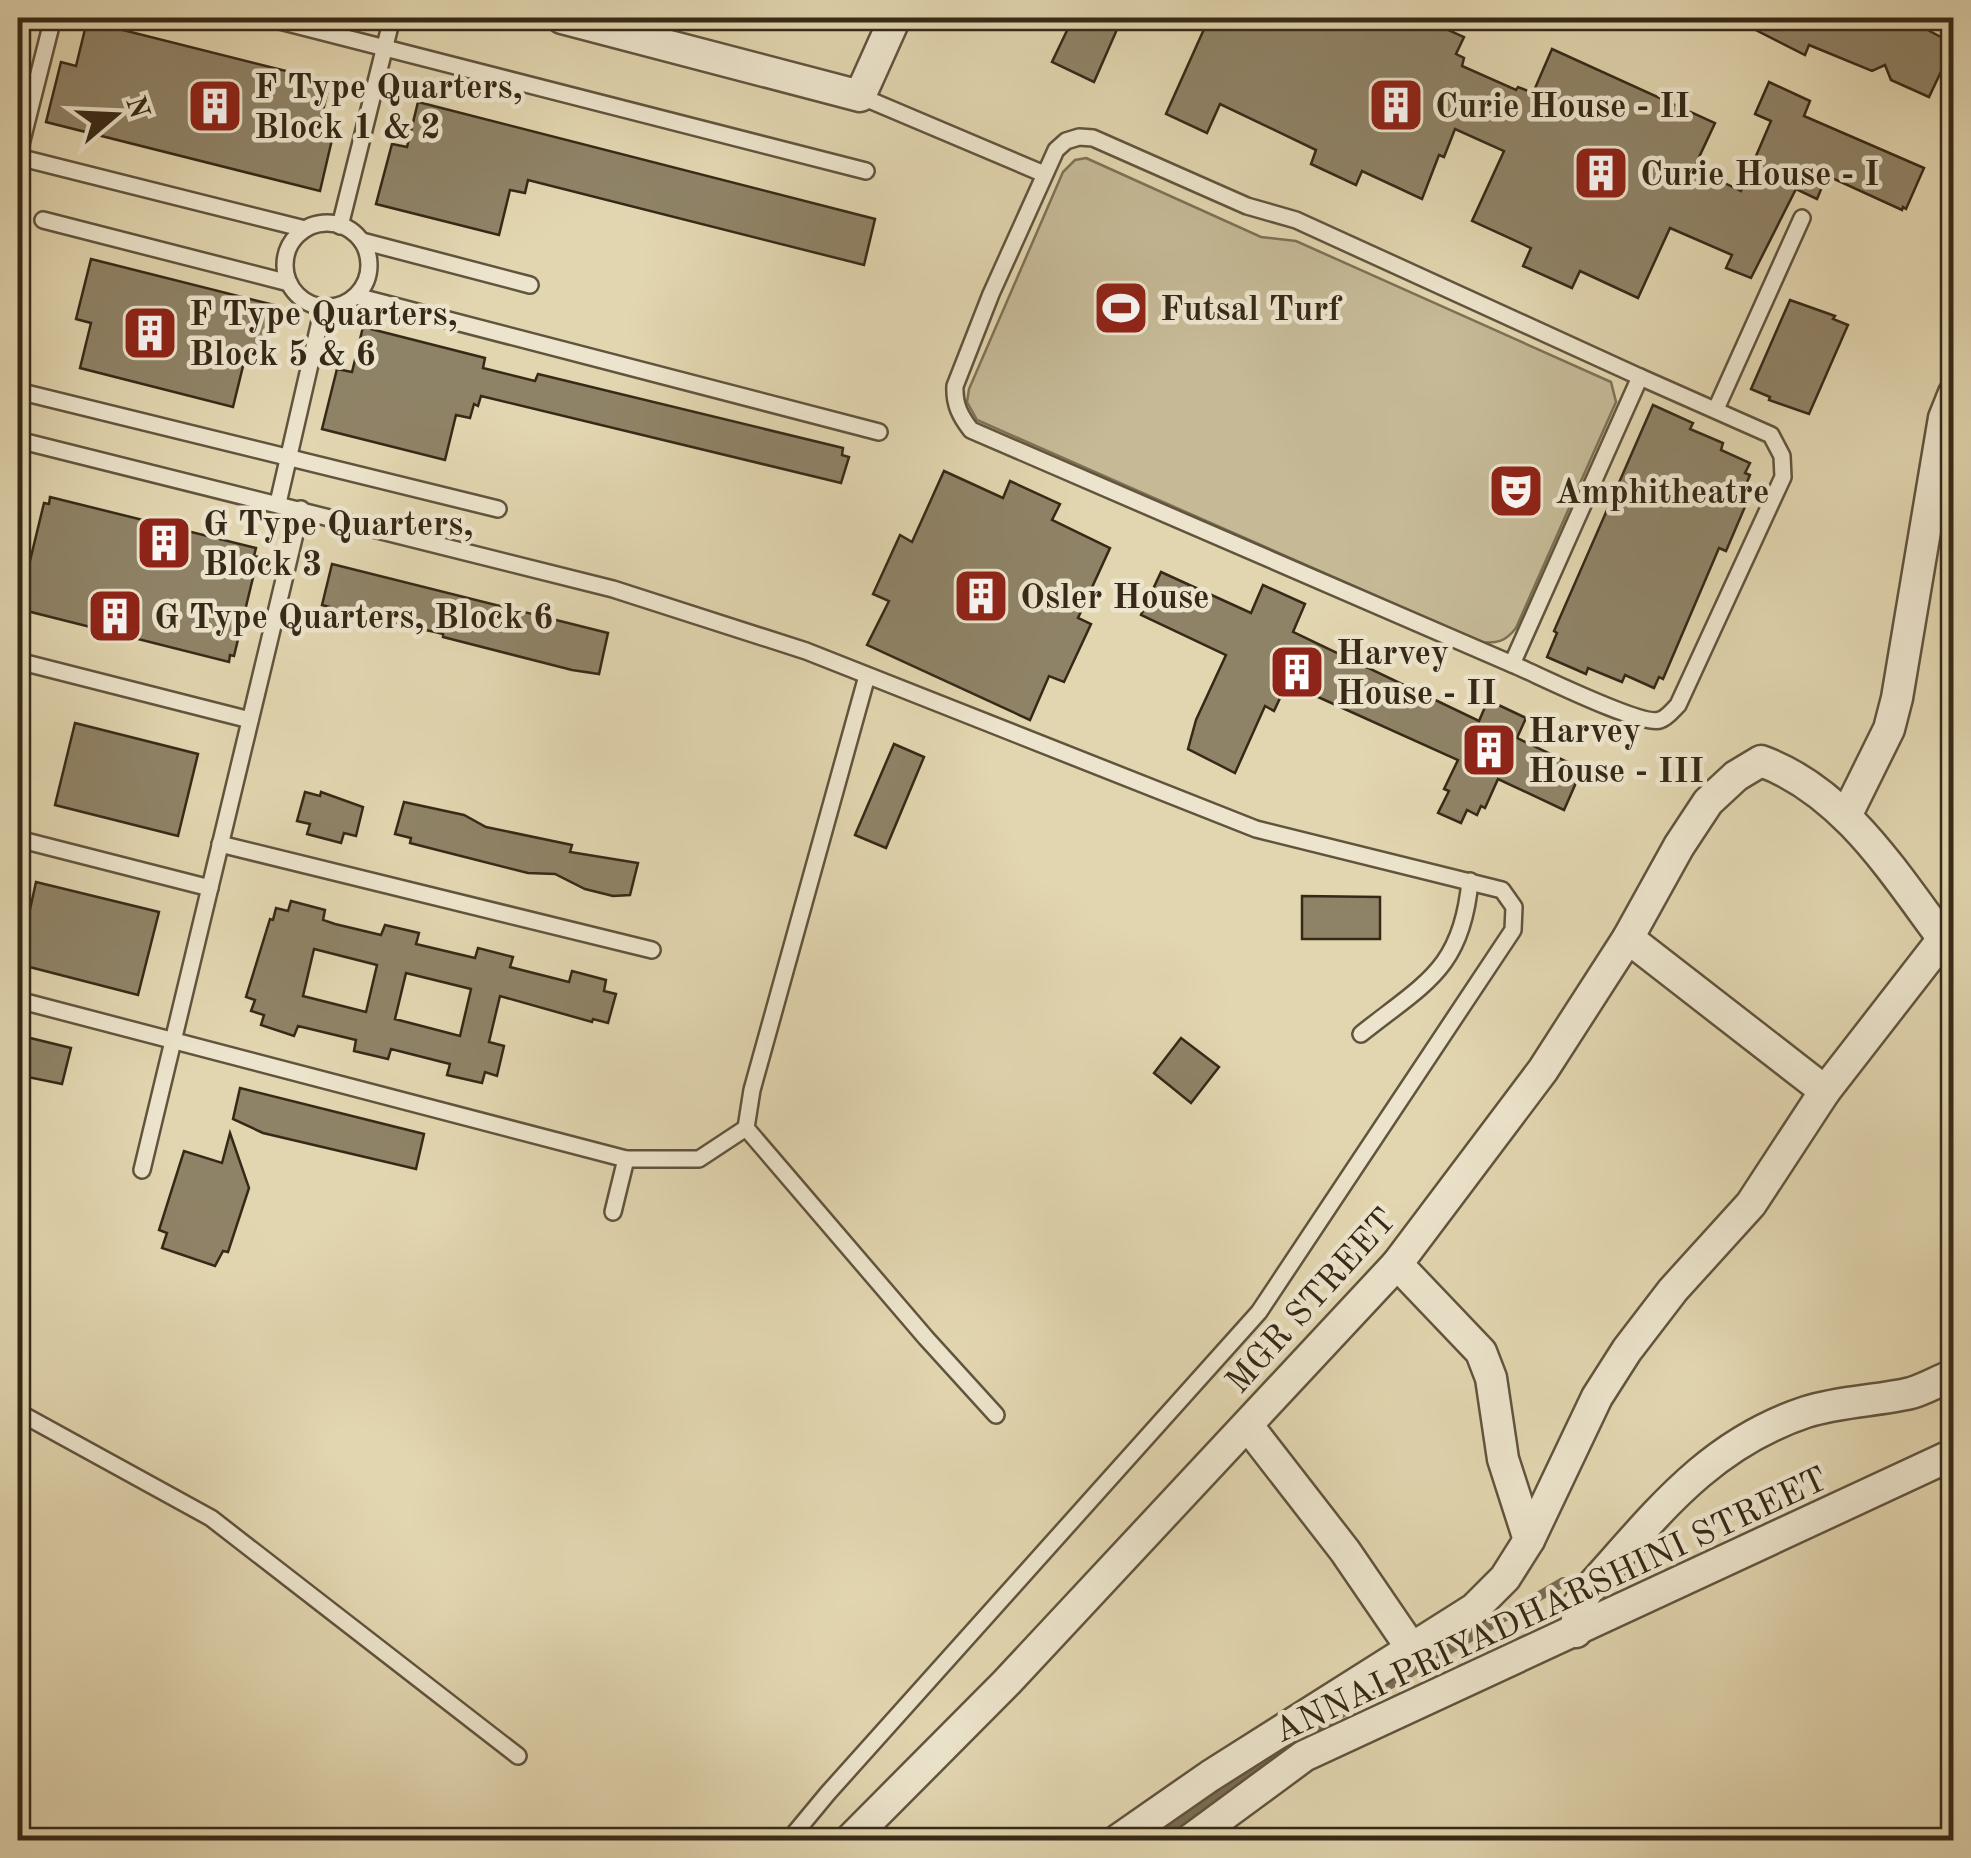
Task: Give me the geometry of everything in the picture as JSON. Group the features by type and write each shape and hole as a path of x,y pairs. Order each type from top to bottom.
{"street":[{"path":"562,18 860,96 894,18"},
{"path":"1118,1840 1210,1776 1474,1609 1505,1578 1529,1540 1597,1397 1617,1366 1672,1290 1751,1204 1825,1092 1948,946 1846,814 1889,729 1940,522 1944,418 1954,394"},
{"name":"MGR STREET","path":"850,1840 1008,1682 1397,1264 1543,1070 1628,938 1708,802 1736,776 1761,761 1788,771 1846,814"},
{"path":"1628,938 1825,1092"},
{"path":"1397,1264 1481,1352 1491,1378 1504,1459 1529,1540"},
{"path":"1576,1632 1578,1606 1590,1589 1691,1477 1726,1448 1804,1412 1912,1392 1954,1374"},
{"path":"1248,1426 1345,1551 1412,1649"},
{"name":"ANNAI PRIYADHARSHINI STREET","path":"1190,1840 1304,1756 1954,1454"}],"lane":[{"path":"53,18 18,156 306,229"},
{"path":"268,18 866,171"},
{"path":"340,226 392,18"},
{"path":"860,96 1044,174"},
{"path":"1093,138 1247,206 1296,220 1640,377 1771,435 1782,456 1783,477 1678,705 1659,721 1648,721 1512,664 972,430 957,409 955,386 1056,150 1066,141 1093,138"},
{"path":"1716,408 1802,218"},
{"path":"42,220 289,284 303,300 323,308 335,307 356,296 363,287 369,264 362,242"},
{"path":"289,284 289,248 306,229 322,224 340,226 362,242 530,285"},
{"path":"356,296 879,432"},
{"path":"278,503 323,308"},
{"path":"1512,664 1640,377"},
{"path":"18,395 26,392 498,509"},
{"path":"18,440 612,590 806,651 1256,828 1502,890 1514,906 1513,930 1259,1312 790,1840"},
{"path":"142,1170 301,509"},
{"path":"18,661 250,720"},
{"path":"18,1000 626,1159 699,1159 746,1128 752,1090 867,676"},
{"path":"18,839 210,888"},
{"path":"220,844 652,950"},
{"path":"1362,1034 1434,976 1451,954 1467,913 1470,881"},
{"path":"746,1128 996,1415"},
{"path":"614,1212 626,1159"},
{"path":"18,1412 211,1518 518,1756"}],"shaded area":[{"path":"1086,158 1261,237 1296,241 1611,382 1616,402 1516,628 1509,636 1496,642 1481,642 977,420 967,402 969,389 1063,172 1075,160"}],"building":[{"path":"1073,18 1122,18 1094,82 1052,62"},
{"path":"1209,18 1422,18 1464,37 1456,54 1464,58 1462,66 1516,90 1518,87 1533,93 1552,49 1715,123 1694,168 1741,191 1771,121 1755,114 1769,82 1810,101 1804,116 1924,168 1906,209 1902,210 1830,177 1826,177 1817,199 1796,189 1751,278 1726,268 1732,255 1670,228 1638,298 1580,271 1572,288 1523,266 1531,248 1472,221 1504,151 1455,129 1444,157 1439,155 1422,199 1362,171 1356,185 1311,164 1316,150 1220,104 1207,133 1166,114"},
{"path":"1732,18 1905,18 1954,44 1929,97 1891,80 1885,65 1872,71 1809,45 1805,55"},
{"name":"F Type Quarters, Block 1 & 2","path":"87,21 330,82 319,127 334,131 320,191 46,122 61,62 76,66"},
{"path":"418,102 875,219 864,265 528,180 525,193 510,190 499,235 376,204 392,144 407,147"},
{"name":"F Type Quarters, Block 5 & 6","path":"91,259 274,305 259,365 244,362 233,407 80,368 91,323 76,319"},
{"path":"1790,300 1835,316 1833,319 1848,325 1809,414 1751,389"},
{"path":"363,327 485,358 483,368 535,381 538,374 843,448 842,455 849,457 841,483 481,396 470,418 456,415 445,460 322,429 337,369 352,372"},
{"path":"1653,405 1693,423 1690,429 1723,443 1721,450 1750,463 1745,473 1750,475 1740,499 1747,502 1726,551 1719,548 1663,679 1659,677 1654,688 1625,675 1622,682 1588,668 1586,674 1547,657 1557,633 1554,631"},
{"name":"Osler House","path":"944,471 1003,498 1010,481 1060,504 1052,520 1110,548 1078,618 1091,624 1064,682 1049,676 1030,720 867,645 889,601 873,594 900,535 912,542"},
{"path":"50,497 256,548 254,556 258,557 234,656 230,655 229,662 23,610 24,603 20,602 44,503 49,504"},
{"path":"332,564 608,633 599,674 330,610 322,605"},
{"path":"1161,572 1251,613 1263,585 1305,604 1293,632 1479,721 1488,700 1526,718 1517,738 1582,769 1564,810 1498,779 1485,808 1481,806 1477,815 1467,810 1461,823 1438,813 1458,760 1287,683 1274,711 1265,706 1235,773 1188,749 1196,720 1226,655 1141,615"},
{"path":"75,723 198,754 178,836 55,805"},
{"path":"894,744 924,757 886,848 855,835"},
{"path":"305,792 320,796 321,792 363,807 356,836 344,833 341,843 307,834 310,824 297,821"},
{"path":"404,802 464,815 486,827 572,845 570,852 638,863 630,895 613,896 585,889 555,874 528,873 410,843 411,838 395,834"},
{"path":"36,882 159,912 138,995 18,964"},
{"path":"1302,896 1380,897 1380,939 1302,939"},
{"path":"291,901 325,910 323,920 335,924 381,935 385,925 419,933 416,944 475,958 478,948 513,957 510,967 569,982 572,971 606,980 604,991 616,994 608,1023 500,996 489,1042 504,1046 497,1076 485,1072 482,1083 447,1075 450,1064 391,1049 388,1059 354,1051 356,1040 298,1026 294,1036 261,1025 264,1015 251,1011 255,1000 246,997 270,919 273,920 276,908 288,911","holes":["314,949 377,965 366,1012 303,996","406,973 471,989 460,1036 395,1019"]},
{"path":"18,1035 71,1048 62,1084 18,1075"},
{"path":"1181,1038 1219,1067 1191,1103 1154,1073"},
{"path":"240,1088 424,1134 416,1169 263,1133 233,1119"},
{"path":"230,1133 249,1188 228,1252 223,1251 215,1266 162,1248 167,1233 159,1230 184,1151 222,1163"}],"waterway":[{"path":"1153,1840 1311,1731 1563,1582"}],"place":[{"name":"Curie House - II","path":"1396,105"},
{"name":"F Type Quarters, Block 1 & 2","path":"215,106"},
{"name":"Curie House - I","path":"1601,173"},
{"name":"Futsal Turf","path":"1121,308"},
{"name":"F Type Quarters, Block 5 & 6","path":"150,333"},
{"name":"Amphitheatre","path":"1516,491"},
{"name":"G Type Quarters, Block 3","path":"164,543"},
{"name":"Osler House","path":"981,596"},
{"name":"G Type Quarters, Block 6","path":"115,616"},
{"name":"Harvey House - II","path":"1297,672"},
{"name":"Harvey House - III","path":"1489,750"}]}
